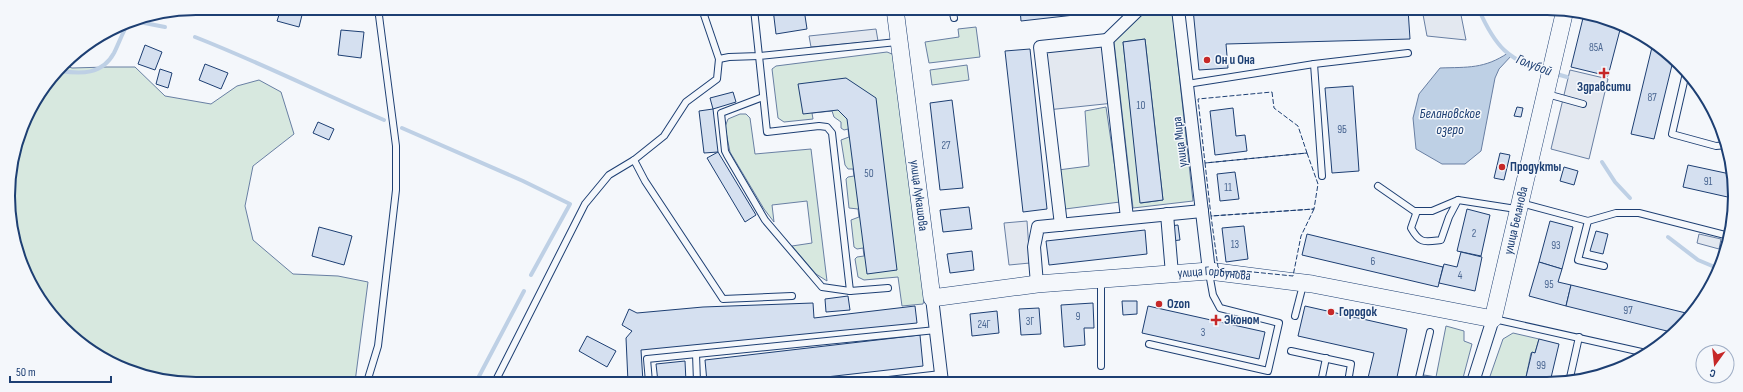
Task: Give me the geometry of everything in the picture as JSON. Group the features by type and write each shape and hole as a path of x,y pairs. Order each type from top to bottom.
{"street":[{"name":"улица Лукашова","path":"896,15 941,377"},
{"path":"1061,225 1040,47 1107,40 1133,15"},
{"name":"улица Мира","path":"1179,15 1209,271"},
{"name":"улица Беланова","path":"1475,377 1493,318 1563,16"},
{"path":"1107,40 1127,218"},
{"path":"1037,284 1034,247 1038,227 1202,211"},
{"path":"1167,214 1172,274"},
{"name":"улица Горбунова","path":"932,298 1037,284 1209,271 1303,282 1493,318"}],"lane":[{"path":"369,377 378,346 396,190 396,146 379,15"},
{"path":"498,377 585,204 609,175 634,160 664,136 686,102 717,79 718,60 704,15"},
{"path":"755,15 767,132 819,126 827,128 832,133 850,291"},
{"path":"718,60 729,57 759,56 899,42"},
{"path":"1187,84 1314,64 1408,53"},
{"path":"1314,64 1322,176"},
{"path":"1685,79 1672,134 1716,146 1721,146"},
{"path":"1546,91 1583,104"},
{"path":"764,97 721,113 725,152 766,220 822,287 850,291 888,288"},
{"path":"634,160 645,181 723,299 792,296"},
{"path":"1378,186 1414,211 1432,211 1458,200 1519,206 1588,221 1616,213 1639,213 1724,235"},
{"path":"1417,211 1411,228 1416,237 1424,242 1441,240 1449,217 1458,200"},
{"path":"1588,221 1578,260 1604,266"},
{"path":"1148,344 1268,371 1278,323 1220,308 1213,295 1209,271"},
{"path":"1101,279 1101,366"},
{"path":"1295,316 1303,282"},
{"path":"1493,318 1640,352"},
{"path":"648,377 646,359 936,330"},
{"path":"1419,377 1430,332"},
{"path":"1571,375 1579,337"},
{"path":"1291,351 1351,364 1349,377"},
{"path":"696,354 697,377"},
{"path":"1322,377 1326,358"}],"shaded area":[{"path":"1140,15 1173,15 1193,201 1133,208 1114,42","holes":["1145,39 1163,200 1141,203 1123,42"]},
{"path":"1423,15 1461,15 1466,40 1427,36"},
{"path":"976,27 980,57 929,63 925,42 959,37 958,29"},
{"path":"876,29 878,41 811,47 809,36"},
{"path":"1107,40 1114,103 1047,110 1040,47"},
{"path":"887,52 892,54 896,59 925,296 923,304 902,306 898,277 864,280 858,277 855,259 857,257 864,256 863,248 857,249 854,247 851,220 859,217 858,209 849,208 846,179 854,176 853,169 848,169 845,165 841,140 849,137 848,129 844,130 841,128 841,122 834,117 832,111 812,113 813,119 784,122 778,118 772,69 776,66"},
{"path":"967,65 969,80 932,85 930,70"},
{"path":"69,67 135,67 165,96 211,104 237,86 259,80 281,92 294,134 253,166 245,206 253,240 293,274 338,276 368,282 356,377 184,377 149,371 105,353 86,340 68,324 52,306 34,276 21,243 15,208 15,184 18,161 29,127 39,105 52,86"},
{"path":"1570,70 1608,79 1589,159 1551,149"},
{"path":"1106,107 1120,202 1065,209 1058,170 1089,166 1085,111"},
{"path":"740,114 746,114 750,118 755,154 811,149 827,281 816,274 792,246 812,243 807,201 772,205 774,222 764,209 730,152 725,127 728,119"},
{"path":"1027,221 1030,263 1009,265 1004,223"},
{"path":"1699,234 1721,239 1719,249 1697,243"},
{"path":"1446,326 1464,331 1464,341 1472,344 1463,377 1436,377"},
{"path":"1513,333 1539,339 1535,353 1531,353 1526,377 1490,377 1503,339"},
{"path":"1424,375 1436,377 1424,377"}],"water":[{"name":"Белановское озеро","path":"1508,53 1512,55 1499,69 1495,78 1481,151 1465,164 1442,164 1416,149 1413,118 1419,94 1440,68 1483,65"}],"building":[{"path":"279,15 302,15 299,27 277,21"},
{"path":"774,15 805,15 807,29 776,34"},
{"path":"1020,15 1074,15 1021,21"},
{"path":"1194,15 1408,15 1410,39 1226,44 1228,68 1199,70"},
{"path":"1583,18 1620,31 1608,76 1571,67"},
{"path":"341,30 364,32 361,58 338,55"},
{"path":"1145,39 1163,200 1140,203 1123,42"},
{"path":"145,45 162,52 155,70 138,64"},
{"path":"1652,48 1672,65 1654,139 1631,134"},
{"path":"1030,49 1047,209 1023,212 1005,51"},
{"path":"205,64 228,73 221,89 199,80"},
{"path":"160,69 172,73 168,88 156,84"},
{"path":"846,78 876,98 897,270 867,274 847,119 838,110 803,114 798,84"},
{"path":"1353,86 1359,171 1332,173 1325,88"},
{"path":"733,92 736,102 713,109 710,98"},
{"path":"952,100 963,188 940,190 930,103"},
{"path":"1517,107 1523,108 1521,117 1514,116"},
{"path":"1233,108 1236,136 1245,135 1247,151 1215,155 1210,111"},
{"path":"713,109 718,152 704,153 699,111"},
{"path":"318,122 334,129 329,140 313,133"},
{"path":"718,152 756,215 745,222 707,158"},
{"name":"Продукты","path":"1500,153 1510,155 1504,180 1494,178"},
{"path":"1688,165 1726,173 1728,197 1683,187"},
{"path":"1564,167 1578,171 1574,185 1560,181"},
{"path":"1235,172 1239,199 1220,201 1217,174"},
{"path":"969,207 972,229 943,232 940,210"},
{"path":"1467,209 1490,215 1481,256 1457,251"},
{"path":"1550,221 1573,227 1562,269 1539,262"},
{"path":"1178,225 1180,240 1171,241 1170,226"},
{"path":"1244,226 1248,259 1226,262 1222,228"},
{"path":"319,227 352,236 344,265 312,256"},
{"path":"1145,230 1147,254 1049,265 1046,241"},
{"path":"1596,231 1608,234 1603,254 1590,251"},
{"path":"1307,234 1443,267 1438,287 1302,255"},
{"path":"972,251 974,270 950,273 947,254"},
{"path":"1461,252 1482,257 1475,291 1439,283 1444,264 1457,267"},
{"path":"1539,262 1562,269 1558,282 1571,285 1566,306 1529,296"},
{"path":"1571,285 1685,313 1667,331 1566,306"},
{"path":"848,296 850,310 826,312 825,299"},
{"path":"1122,301 1137,301 1137,314 1123,315"},
{"path":"813,303 814,318 915,306 917,323 641,350 643,377 628,377 626,338 632,331 622,325 629,309 637,313 703,307"},
{"path":"1093,303 1094,328 1084,328 1085,345 1064,347 1061,305"},
{"path":"1148,306 1265,332 1259,359 1142,333"},
{"path":"1305,306 1407,329 1397,377 1368,377 1374,353 1298,336"},
{"path":"1039,308 1041,334 1021,335 1019,309"},
{"path":"997,311 999,333 972,336 970,314"},
{"path":"920,335 923,366 826,377 707,377 705,360"},
{"path":"587,336 616,351 607,367 579,351"},
{"path":"1539,339 1559,344 1551,377 1526,377 1532,352 1535,353"},
{"path":"685,361 686,377 657,377 656,364"}],"waterway":[{"name":"Голубой","path":"1481,15 1491,33 1504,50 1522,62 1547,71"},
{"path":"144,23 165,27"},
{"path":"65,72 76,73 90,71 103,66 114,53 125,30"},
{"path":"195,37 384,120"},
{"name":"Голубой","path":"1553,73 1567,77"},
{"path":"402,128 523,181 570,204 531,275"},
{"name":"Голубой","path":"1602,162 1615,182 1630,198"},
{"name":"Голубой","path":"1668,237 1698,260 1713,266"},
{"path":"479,377 524,291"}],"fence":[{"path":"1272,92 1274,108 1298,126 1307,153 1205,163 1198,99 1272,92"},
{"path":"1307,153 1318,184 1314,209 1211,216 1205,163 1307,153"},
{"path":"1314,209 1301,236 1293,276 1243,271 1223,272 1218,267 1211,216 1314,209"}],"place":[{"name":"Он и Она","path":"1207,60"},
{"name":"Здравсити","path":"1604,73"},
{"name":"Продукты","path":"1502,167"},
{"name":"Ozon","path":"1159,304"},
{"name":"Городок","path":"1331,312"},
{"name":"Эконом","path":"1216,320"}]}
